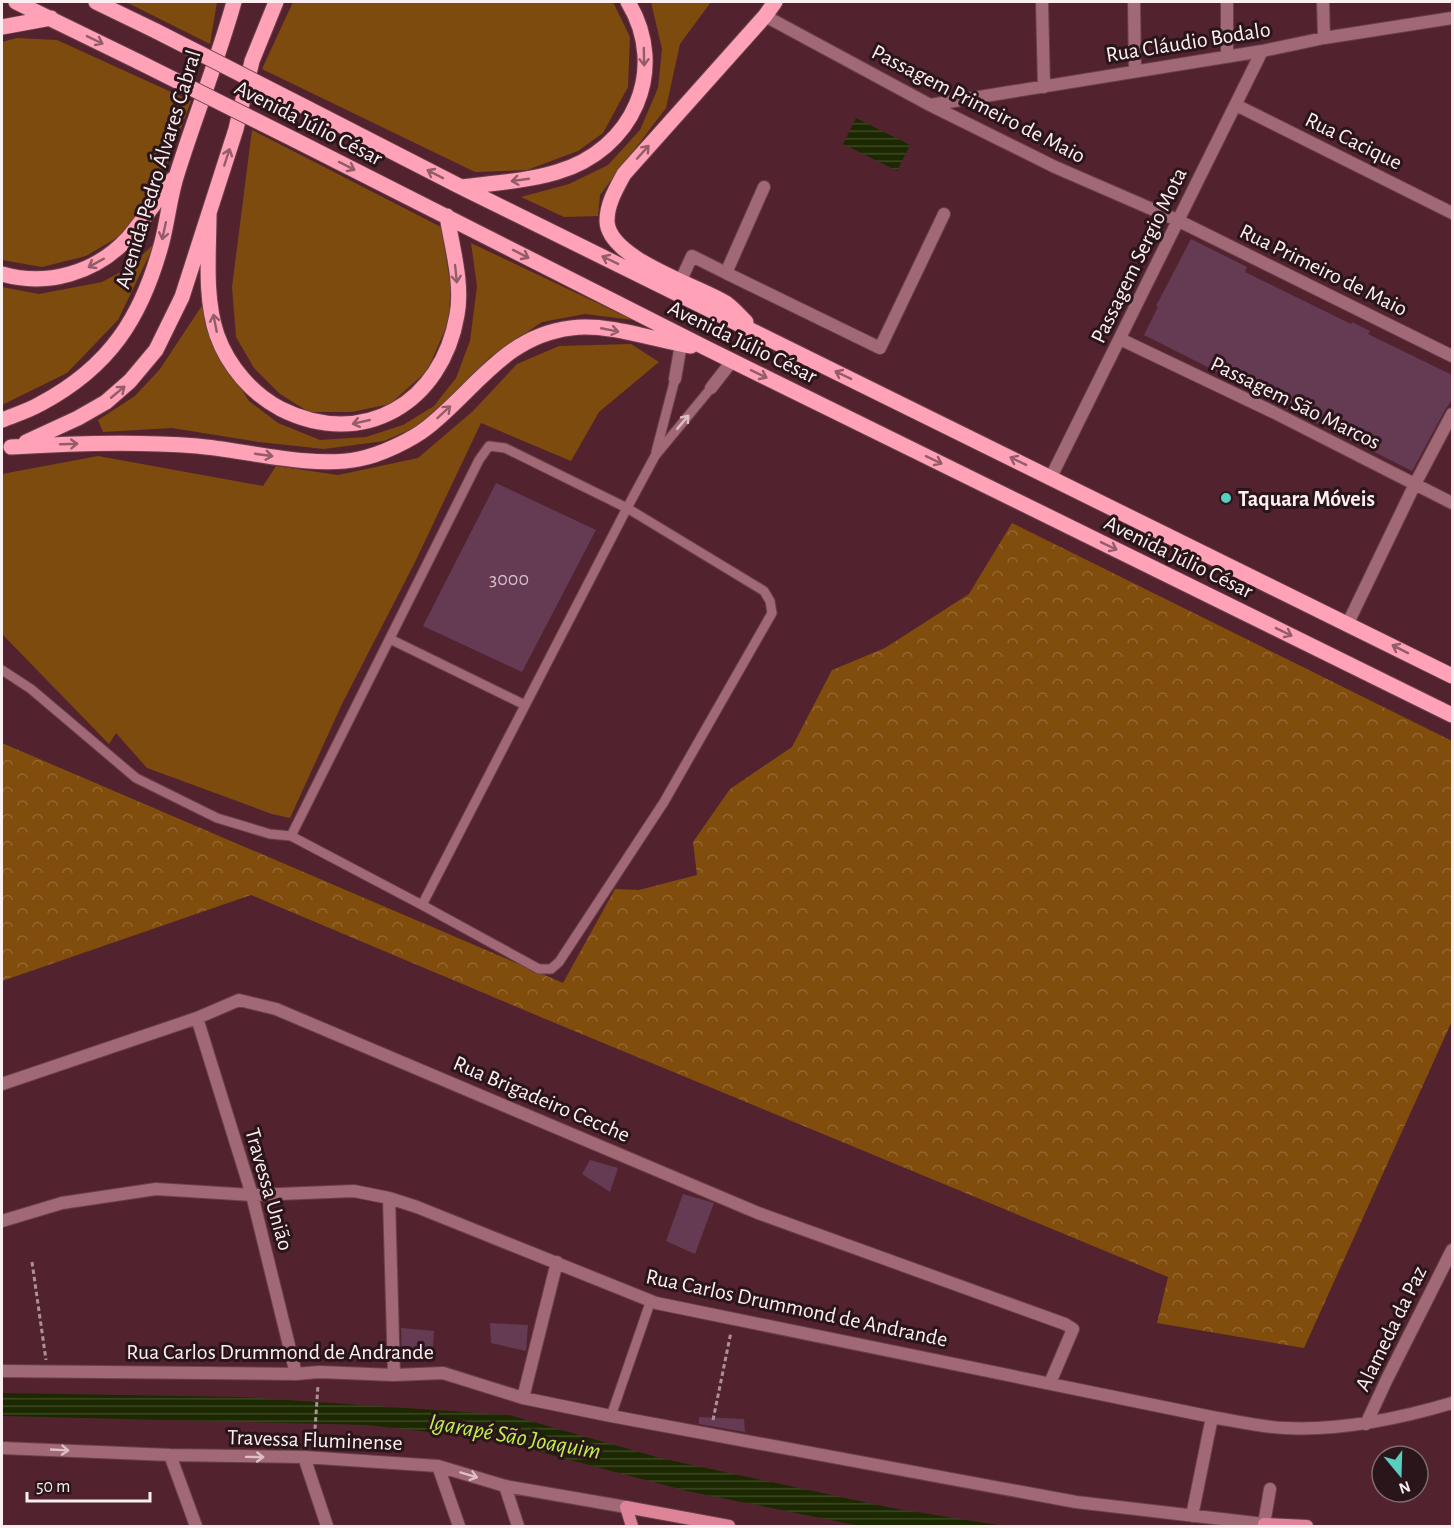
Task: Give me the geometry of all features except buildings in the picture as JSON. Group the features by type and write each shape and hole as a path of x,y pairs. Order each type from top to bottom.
{"main road":[{"name":"Avenida Júlio César","path":"16,2 447,216 732,361 1452,715"},
{"name":"Avenida Júlio César","path":"96,2 461,187 1452,676"},
{"path":"6,449 78,418 106,402 130,381 156,350 182,297 236,129 252,61 276,2"},
{"path":"461,187 526,179 559,172 590,158 612,140 634,112 645,79 644,44 638,17 628,2"},
{"path":"757,332 726,303 680,282 630,254 609,231 607,222 610,200 624,174 775,2"},
{"name":"Avenida Pedro Álvares Cabral","path":"2,420 39,405 76,381 108,354 132,320 154,268 177,174 232,4"},
{"path":"2,27 51,18"},
{"path":"2,274 35,280 63,277 87,269 106,258 128,238 177,174"},
{"path":"209,213 210,300 217,335 230,359 241,377 270,404 307,420 338,425 358,424 390,414 416,395 437,371 458,314 456,274 447,216"},
{"path":"6,449 119,442 197,446 323,462 359,459 391,448 427,428 486,370 519,346 540,335 570,328 596,327 706,348"}],"street":[{"path":"1042,2 1044,87"},
{"path":"1134,2 1135,71"},
{"path":"1227,2 1227,56"},
{"path":"1323,2 1324,38"},
{"name":"Passagem Primeiro de Maio","path":"765,16 930,105 1055,167 1177,220"},
{"name":"Rua Cláudio Bodalo","path":"930,105 1452,18"},
{"name":"Passagem Sergio Mota","path":"1051,477 1262,51"},
{"name":"Rua Cacique","path":"1236,105 1452,213"},
{"path":"726,273 764,187"},
{"path":"680,282 692,256 880,348 944,214"},
{"name":"Rua Primeiro de Maio","path":"1177,220 1452,356"},
{"name":"Passagem São Marcos","path":"1120,339 1273,412 1452,503"},
{"path":"675,379 681,344"},
{"path":"711,388 732,361"},
{"path":"1348,623 1415,484 1452,414"},
{"name":"Rua Brigadeiro Cecche","path":"2,1084 196,1018 239,1000 276,1009 758,1213 1065,1324 1073,1329 1050,1383"},
{"name":"Travessa União","path":"196,1018 252,1195 296,1374"},
{"name":"Rua Carlos Drummond de Andrande","path":"2,1221 62,1203 156,1189 252,1195 354,1191 389,1198 651,1300 1212,1418 1284,1428 1366,1424 1452,1404"},
{"path":"389,1198 394,1375"},
{"name":"Alameda da Paz","path":"1366,1424 1452,1250"},
{"path":"523,1398 557,1262"},
{"name":"Rua Carlos Drummond de Andrande","path":"2,1371 296,1374 319,1372 394,1375 443,1373 523,1398 611,1416 1076,1502 1264,1525"},
{"path":"1192,1516 1212,1418"},
{"name":"Travessa Fluminense","path":"2,1448 308,1458 438,1466 505,1486 729,1527"},
{"path":"170,1455 196,1527"},
{"path":"308,1458 327,1527"},
{"path":"438,1466 459,1527"},
{"path":"505,1486 518,1527"},
{"path":"1270,1489 1264,1525 1307,1527"},
{"path":"626,1507 632,1527"}],"lane":[{"path":"655,456 675,379"},
{"path":"422,905 655,456 711,388"},
{"path":"2,670 31,689 136,778 217,818 270,834 291,836 539,969 551,969 559,962 664,802 772,613 770,601 764,591 627,508 505,448 489,446 479,460 291,836"},
{"path":"390,639 525,705"},
{"path":"611,1416 651,1300"}],"path":[{"path":"32,1262 47,1370"},
{"path":"710,1434 734,1319"},
{"path":"308,1458 319,1372"}],"shaded area":[{"path":"126,2 217,2 210,44"},
{"path":"293,2 613,2 630,37 628,87 603,133 578,151 527,170 475,172 262,69"},
{"path":"651,2 711,2 680,44 666,108 600,195 598,216 564,217 521,197 569,184 608,165 640,130 658,88 662,49"},
{"path":"17,38 57,40 191,101 160,183 123,234 86,256 42,267 2,260 2,42"},
{"path":"252,130 441,227 451,288 448,323 427,371 390,404 352,412 309,412 280,394 254,368 236,337 232,287"},
{"path":"155,243 118,320 67,373 2,405 2,287 39,294 102,282 128,268"},
{"path":"471,243 633,320 585,314 542,322 490,357 451,397 416,427 384,441 324,449 259,442 172,428 103,432 98,420 135,396 160,369 203,304 215,347 249,401 278,423 320,440 366,437 403,425 434,406 456,378 470,341 477,286"},
{"path":"631,344 659,362 599,412 571,461 481,423 415,562 342,704 290,818 272,814 147,768 116,733 109,744 2,634 2,474 98,456 263,486 276,466 338,475 418,458 473,411 517,364 559,346"}],"green space":[{"path":"1012,523 1452,741 1452,1021 1304,1348 1157,1323 1168,1277 251,895 2,981 2,743 563,983 615,889 639,890 697,875 693,842 730,789 792,747 832,670 885,648 969,594"}],"water":[{"path":"856,118 910,145 897,171 843,144"},
{"name":"Igarapé São Joaquim","path":"2,1393 243,1397 509,1415 660,1458 892,1508 1004,1526 860,1526 687,1491 491,1439 367,1425 2,1416"}],"place":[{"name":"Taquara Móveis","path":"1226,498"}]}
